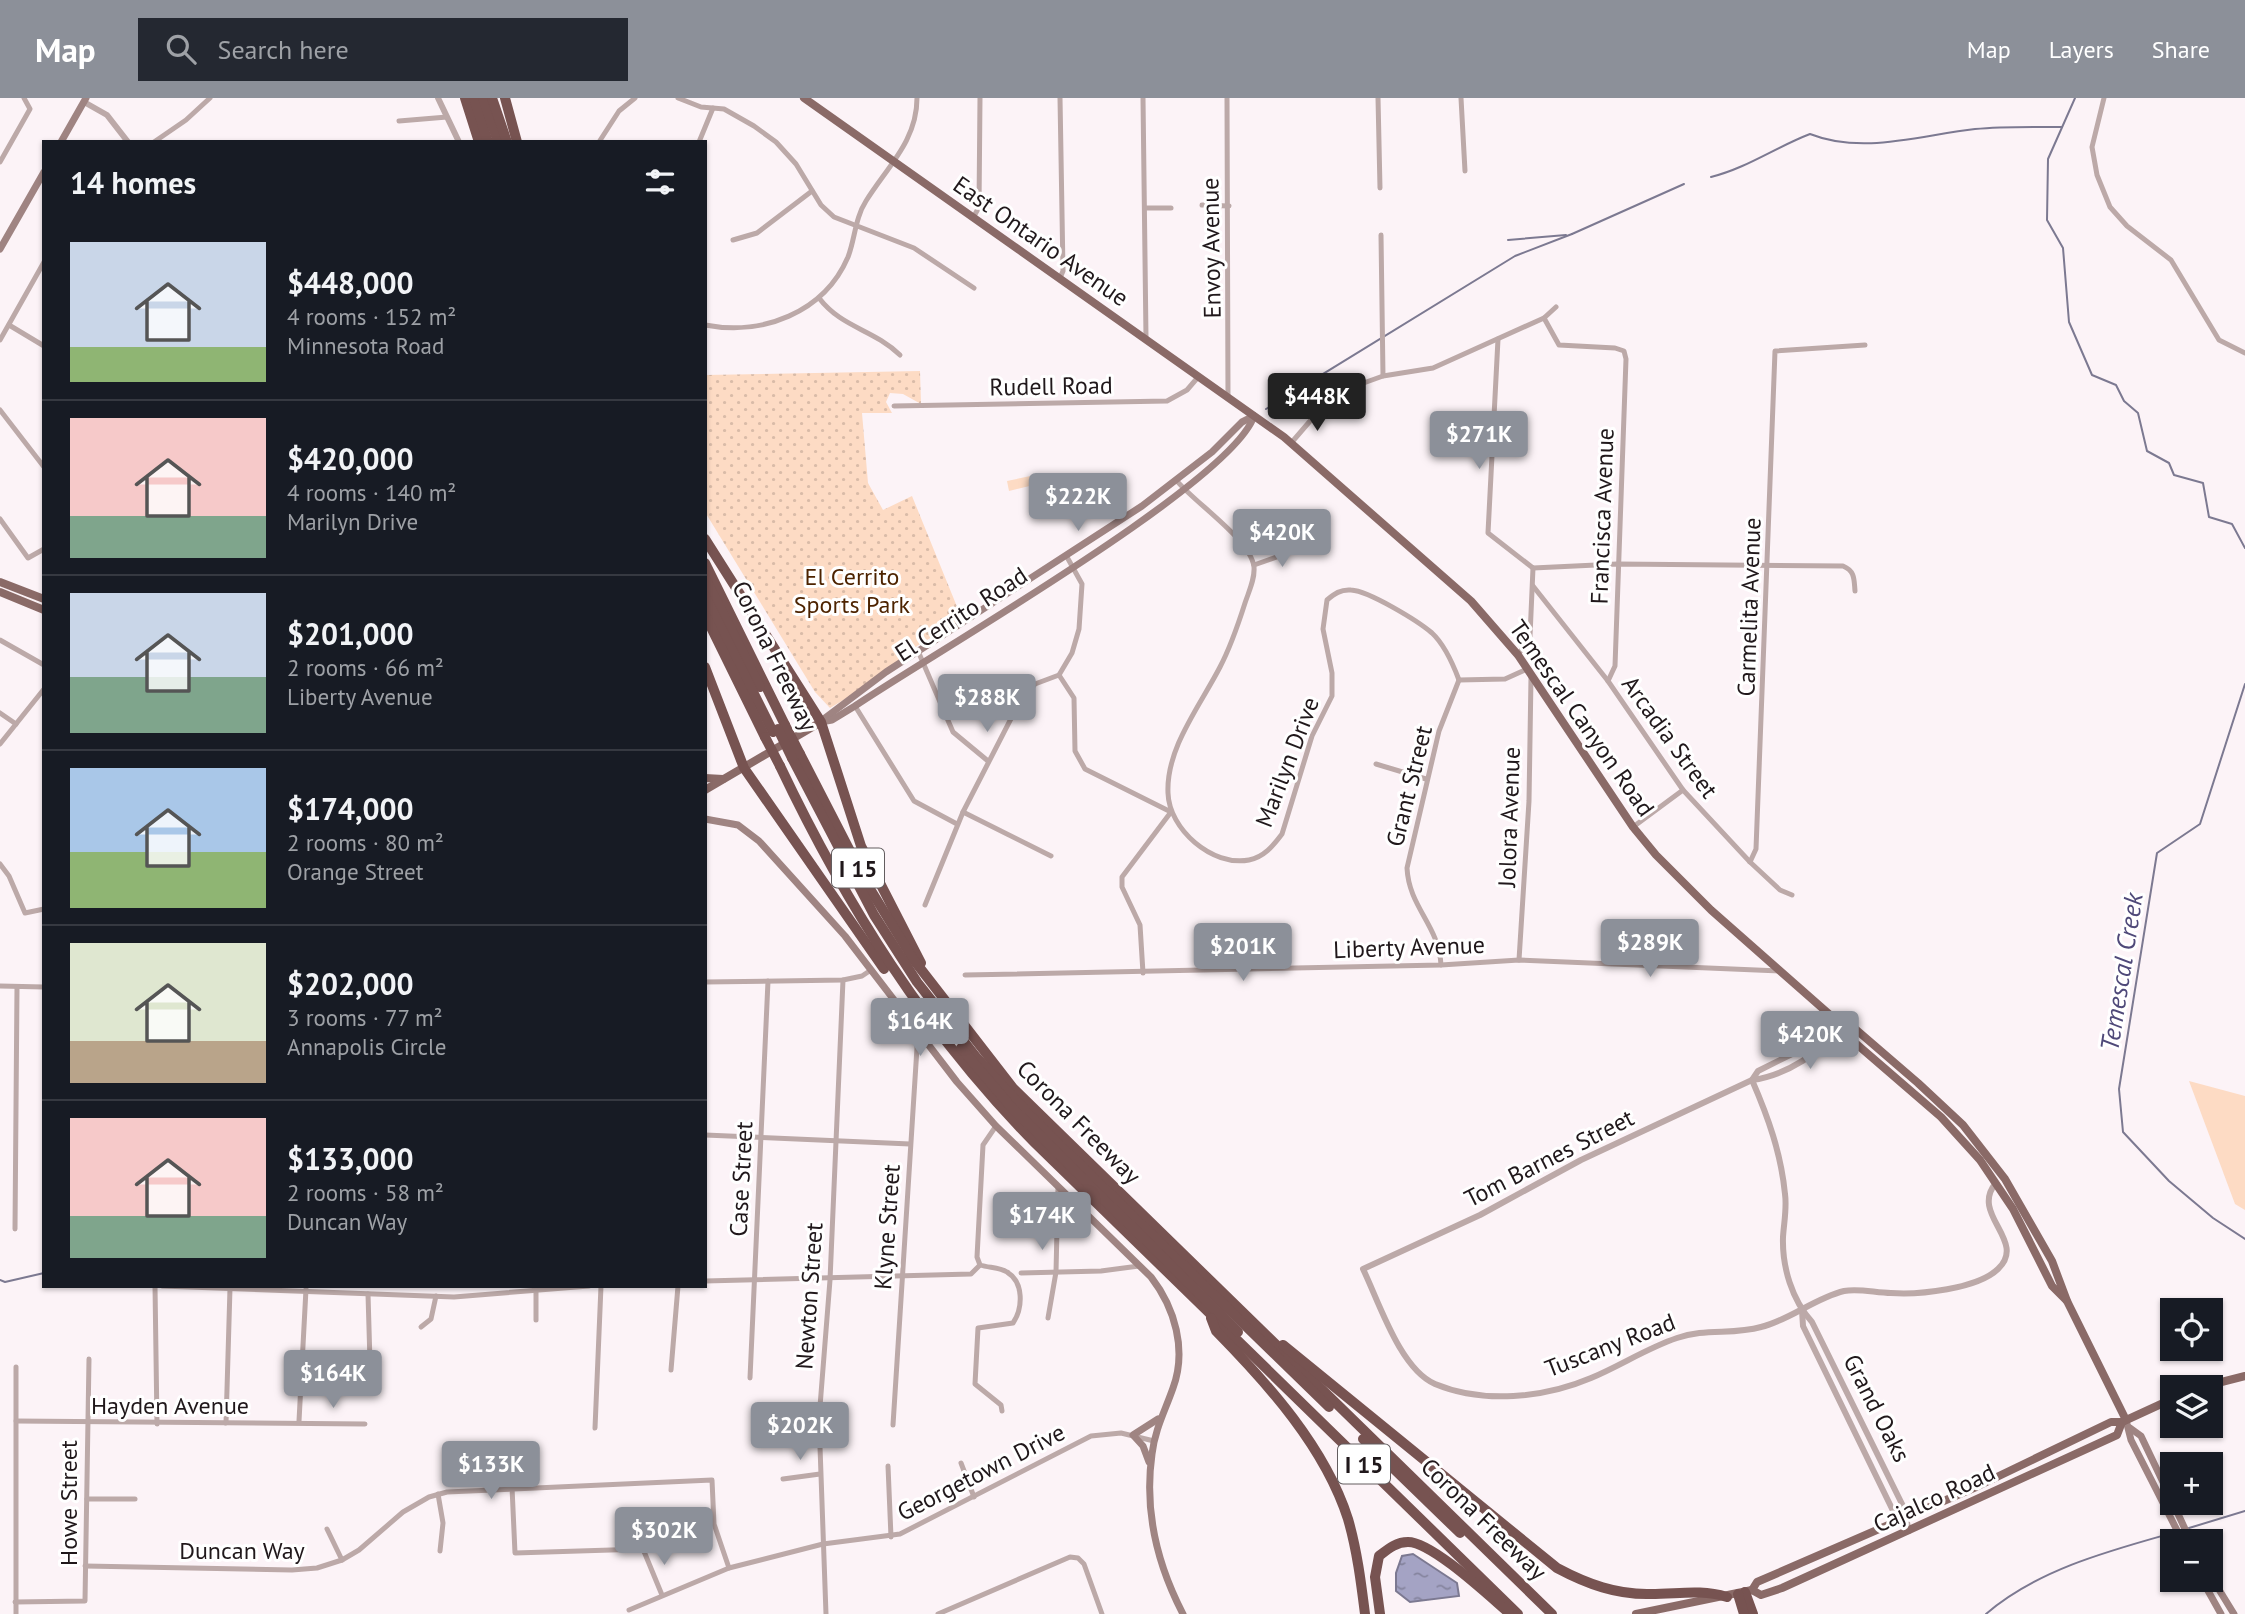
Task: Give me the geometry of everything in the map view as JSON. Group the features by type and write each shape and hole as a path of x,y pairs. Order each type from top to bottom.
{"highway":[{"path":"465,98 478,140"},
{"path":"474,98 487,140"},
{"path":"483,98 497,140"},
{"path":"492,98 506,140"},
{"path":"505,98 516,140"},
{"path":"707,542 821,722 862,846 920,959 925,977"},
{"name":"Corona Freeway","path":"707,568 791,759 925,977 1013,1088 1552,1614"},
{"path":"707,582 776,730"},
{"path":"707,600 776,730"},
{"path":"707,608 726,657"},
{"name":"Corona Freeway","path":"707,619 726,657 776,730 852,903 916,1006 1013,1121 1518,1614"},
{"path":"707,672 744,768 904,997 916,1006"},
{"path":"791,759 861,905 925,1001 971,1061 1013,1109 1296,1390 1339,1440"},
{"path":"791,759 874,915 917,982 977,1058 1117,1202 1543,1614"},
{"path":"1234,1304 1557,1568 1581,1580 1618,1592 1647,1595 1705,1590 1741,1593"},
{"path":"1209,1314 1216,1331 1314,1448 1348,1519 1359,1568 1365,1614"},
{"path":"1380,1614 1375,1577 1380,1556 1396,1544 1409,1542 1429,1549 1510,1614"},
{"path":"1741,1593 1744,1614"},
{"path":"1741,1593 1753,1614"}],"main road":[{"name":"East Ontario Avenue","path":"804,98 1254,416"},
{"path":"62,140 85,100"},
{"path":"0,249 42,176"},
{"name":"Temescal Canyon Road","path":"1254,416 1292,442 1471,601 1518,655 1633,827 1656,855 1711,910 1838,1023 1846,1035 1954,1130 1996,1183 2052,1286 2067,1301"},
{"name":"El Cerrito Road","path":"707,789 821,722 918,651 1067,557 1177,481 1242,422 1254,416"},
{"name":"El Cerrito Road","path":"821,722 832,720 855,706 1073,566 1184,490 1250,430 1254,416"},
{"path":"0,582 42,598"},
{"path":"0,592 42,609"},
{"path":"707,778 726,779"},
{"path":"707,819 738,825 751,833 817,902 918,1032 996,1126 1139,1266 1168,1301 1176,1328 1177,1374 1159,1418 1154,1441 1149,1500 1154,1535 1165,1575 1183,1614"},
{"name":"Temescal Canyon Road","path":"1838,1023 1853,1027 1963,1125 2006,1179 2052,1261 2067,1301 2126,1423 2131,1440 2180,1529"},
{"path":"1996,1183 2004,1185 2023,1209"},
{"path":"2223,1382 2245,1376"},
{"name":"Cajalco Road","path":"1636,1614 1741,1593 1761,1595 1782,1588 2117,1436 2126,1423 2160,1405"},
{"path":"1151,1466 1143,1446 1133,1435 1159,1418"},
{"name":"Cajalco Road","path":"1741,1593 1757,1582 1908,1517 2110,1422 2126,1423"},
{"name":"Temescal Canyon Road","path":"2126,1423 2141,1436 2160,1476"},
{"name":"Temescal Canyon Road","path":"2175,1515 2176,1521"},
{"path":"2209,1592 2221,1614"},
{"path":"2220,1592 2234,1614"}],"street":[{"path":"0,162 26,117 29,104 24,98"},
{"path":"157,140 186,121 210,98"},
{"path":"438,98 458,140"},
{"path":"600,140 614,118 635,98"},
{"path":"678,98 701,107 734,114 776,142 796,164 812,191 834,217 914,248 974,288"},
{"path":"707,325 723,328 761,327 795,314 819,298 847,257 864,204 907,143 916,124 917,98"},
{"path":"973,218 979,207 981,98"},
{"path":"1060,98 1063,271 1060,278"},
{"path":"1143,98 1146,338"},
{"name":"Envoy Avenue","path":"1227,98 1228,397"},
{"path":"1378,98 1380,188"},
{"path":"1461,98 1465,171"},
{"path":"2104,98 2092,147 2105,197 2118,218 2171,260 2219,340 2245,354"},
{"path":"85,100 107,115 126,140"},
{"path":"700,140 713,108"},
{"path":"399,121 447,117"},
{"path":"733,240 757,233 812,191"},
{"path":"1202,205 1229,206"},
{"path":"1145,208 1171,208"},
{"path":"1381,235 1383,376"},
{"path":"0,341 42,269"},
{"path":"819,298 838,319 875,334 900,355"},
{"path":"1292,442 1334,397 1347,389 1383,376 1433,368 1544,318 1556,307"},
{"name":"Francisca Avenue","path":"1544,318 1559,345 1615,348 1624,351 1626,359 1615,666 1608,681"},
{"path":"9,325 42,344"},
{"path":"1499,339 1489,533 1533,568 1617,564 1843,566 1854,576 1855,591"},
{"name":"Carmelita Avenue","path":"1750,862 1756,849 1775,351 1865,345"},
{"name":"Rudell Road","path":"894,406 1167,401 1187,390 1199,376"},
{"path":"0,410 42,464"},
{"path":"1143,973 1140,925 1122,887 1122,877 1171,812 1168,784 1172,759 1227,653 1254,575 1254,565 1237,538 1177,481"},
{"path":"0,519 28,558 42,550"},
{"path":"1254,565 1301,548"},
{"path":"925,905 957,824 988,761 1035,684 1059,675 1072,653 1081,618 1082,584 1067,557"},
{"path":"1518,655 1530,636 1533,568"},
{"name":"Arcadia Street","path":"1533,586 1608,681 1683,790 1750,862 1780,890 1792,895"},
{"name":"Marilyn Drive","path":"1171,812 1190,839 1221,856 1249,860 1272,848 1282,834 1312,736 1332,696 1332,673 1322,629 1327,600 1343,590 1363,593 1432,634 1446,651 1459,680"},
{"path":"0,640 42,664"},
{"path":"918,651 953,732 988,761"},
{"path":"1459,680 1505,679 1529,673"},
{"name":"Jolora Avenue","path":"1519,960 1524,845 1529,802 1529,673"},
{"path":"1059,675 1074,698 1075,751 1085,769 1171,812"},
{"name":"Grant Street","path":"1441,965 1438,940 1430,923 1416,906 1408,884 1407,868 1439,732 1459,680"},
{"path":"0,744 42,692"},
{"path":"855,706 914,801 957,824"},
{"path":"0,713 16,724"},
{"path":"1376,764 1426,779"},
{"path":"1633,827 1683,790"},
{"path":"963,812 1051,856"},
{"path":"0,864 9,876 25,913 42,909"},
{"name":"Liberty Avenue","path":"965,975 1441,965 1519,960 1782,971"},
{"path":"707,982 843,980 862,976 871,970"},
{"name":"Newton Street","path":"826,1614 819,1401 830,1280 843,980"},
{"name":"Case Street","path":"750,1378 768,981"},
{"path":"0,986 42,987"},
{"path":"15,1228 17,986"},
{"name":"Tom Barnes Street","path":"1752,1080 1758,1071 1792,1054 1838,1023"},
{"name":"Tom Barnes Street","path":"1363,1269 1480,1215 1581,1160 1752,1080 1763,1079 1819,1049 1832,1037 1838,1023"},
{"name":"Klyne Street","path":"893,1424 918,1032"},
{"name":"Grand Oaks","path":"1752,1080 1775,1140 1786,1203 1784,1257 1802,1310 1803,1326 1898,1521 1909,1531"},
{"path":"980,1265 977,1257 983,1145 996,1126"},
{"path":"707,1135 910,1144"},
{"name":"Tuscany Road","path":"1363,1269 1412,1367 1433,1383 1473,1394 1518,1395 1563,1388 1679,1337 1702,1332 1758,1328 1847,1291 1921,1293 1962,1285 1997,1271 2005,1259 2006,1246 1987,1202 1988,1192 1996,1183"},
{"path":"1048,1318 1056,1272 1058,1187"},
{"path":"707,1282 971,1274 980,1265"},
{"path":"980,1265 1010,1274 1020,1294 1019,1311 1013,1323 978,1328 976,1340 975,1384 1000,1405 1002,1411"},
{"path":"1021,1273 1139,1266"},
{"path":"155,1288 157,1424"},
{"path":"226,1423 230,1288 306,1288 368,1294 454,1297 563,1288"},
{"path":"299,1421 306,1288"},
{"path":"381,1294 382,1288"},
{"path":"454,1288 454,1297"},
{"path":"595,1428 601,1288"},
{"path":"671,1370 678,1288"},
{"path":"536,1320 537,1290"},
{"path":"368,1294 370,1362"},
{"path":"421,1327 431,1319 436,1296"},
{"name":"Grand Oaks","path":"1802,1310 1812,1322 1908,1517 1909,1531"},
{"name":"Howe Street","path":"15,1602 85,1601 89,1359"},
{"path":"16,1367 16,1614"},
{"name":"Hayden Avenue","path":"16,1421 157,1424 299,1421 365,1424"},
{"name":"Georgetown Drive","path":"629,1610 729,1568 823,1544 891,1537 1091,1436 1111,1433 1154,1441"},
{"path":"961,1463 974,1497"},
{"path":"888,1466 891,1537"},
{"path":"783,1479 820,1474"},
{"name":"Duncan Way","path":"85,1566 292,1570 317,1568 342,1560 359,1550 403,1512 438,1494 512,1487 712,1480 714,1524 729,1568"},
{"path":"512,1487 515,1553 643,1549 662,1595"},
{"path":"438,1494 443,1523 440,1551"},
{"path":"87,1499 135,1499"},
{"path":"327,1529 342,1560"},
{"path":"938,1614 1070,1557 1078,1558 1084,1563 1102,1614"}],"green space":[{"name":"El Cerrito Sports Park","path":"920,371 921,404 903,394 890,393 886,402 892,413 862,413 868,483 883,510 912,496 962,619 917,646 889,673 830,708 815,692 707,515 707,375"},
{"path":"1040,474 1042,483 1009,491 1007,481"},
{"path":"2189,1081 2245,1096 2245,1210 2235,1204"}],"water":[{"path":"1413,1554 1457,1583 1459,1596 1410,1602 1396,1591 1396,1573 1402,1556"}],"waterway":[{"name":"Temescal Creek","path":"2075,98 2048,159 2047,220 2063,248 2069,322 2092,375 2116,385 2124,401 2138,413 2147,451 2169,463 2174,475 2203,483 2209,517 2232,524 2245,548"},
{"path":"1711,177 1737,168 1810,134 1830,140 1871,143 1986,128 2062,127"},
{"path":"1572,234 1684,184"},
{"path":"1266,409 1515,256 1572,234"},
{"path":"1508,240 1566,235"},
{"name":"Temescal Creek","path":"2245,684 2200,824 2157,853 2119,1089 2123,1132 2169,1181 2213,1218 2245,1239"},
{"path":"0,1280 5,1282 42,1273"},
{"path":"2189,1528 2245,1511"},
{"path":"1986,1614 2006,1598 2052,1573 2101,1554 2160,1537"}]}
